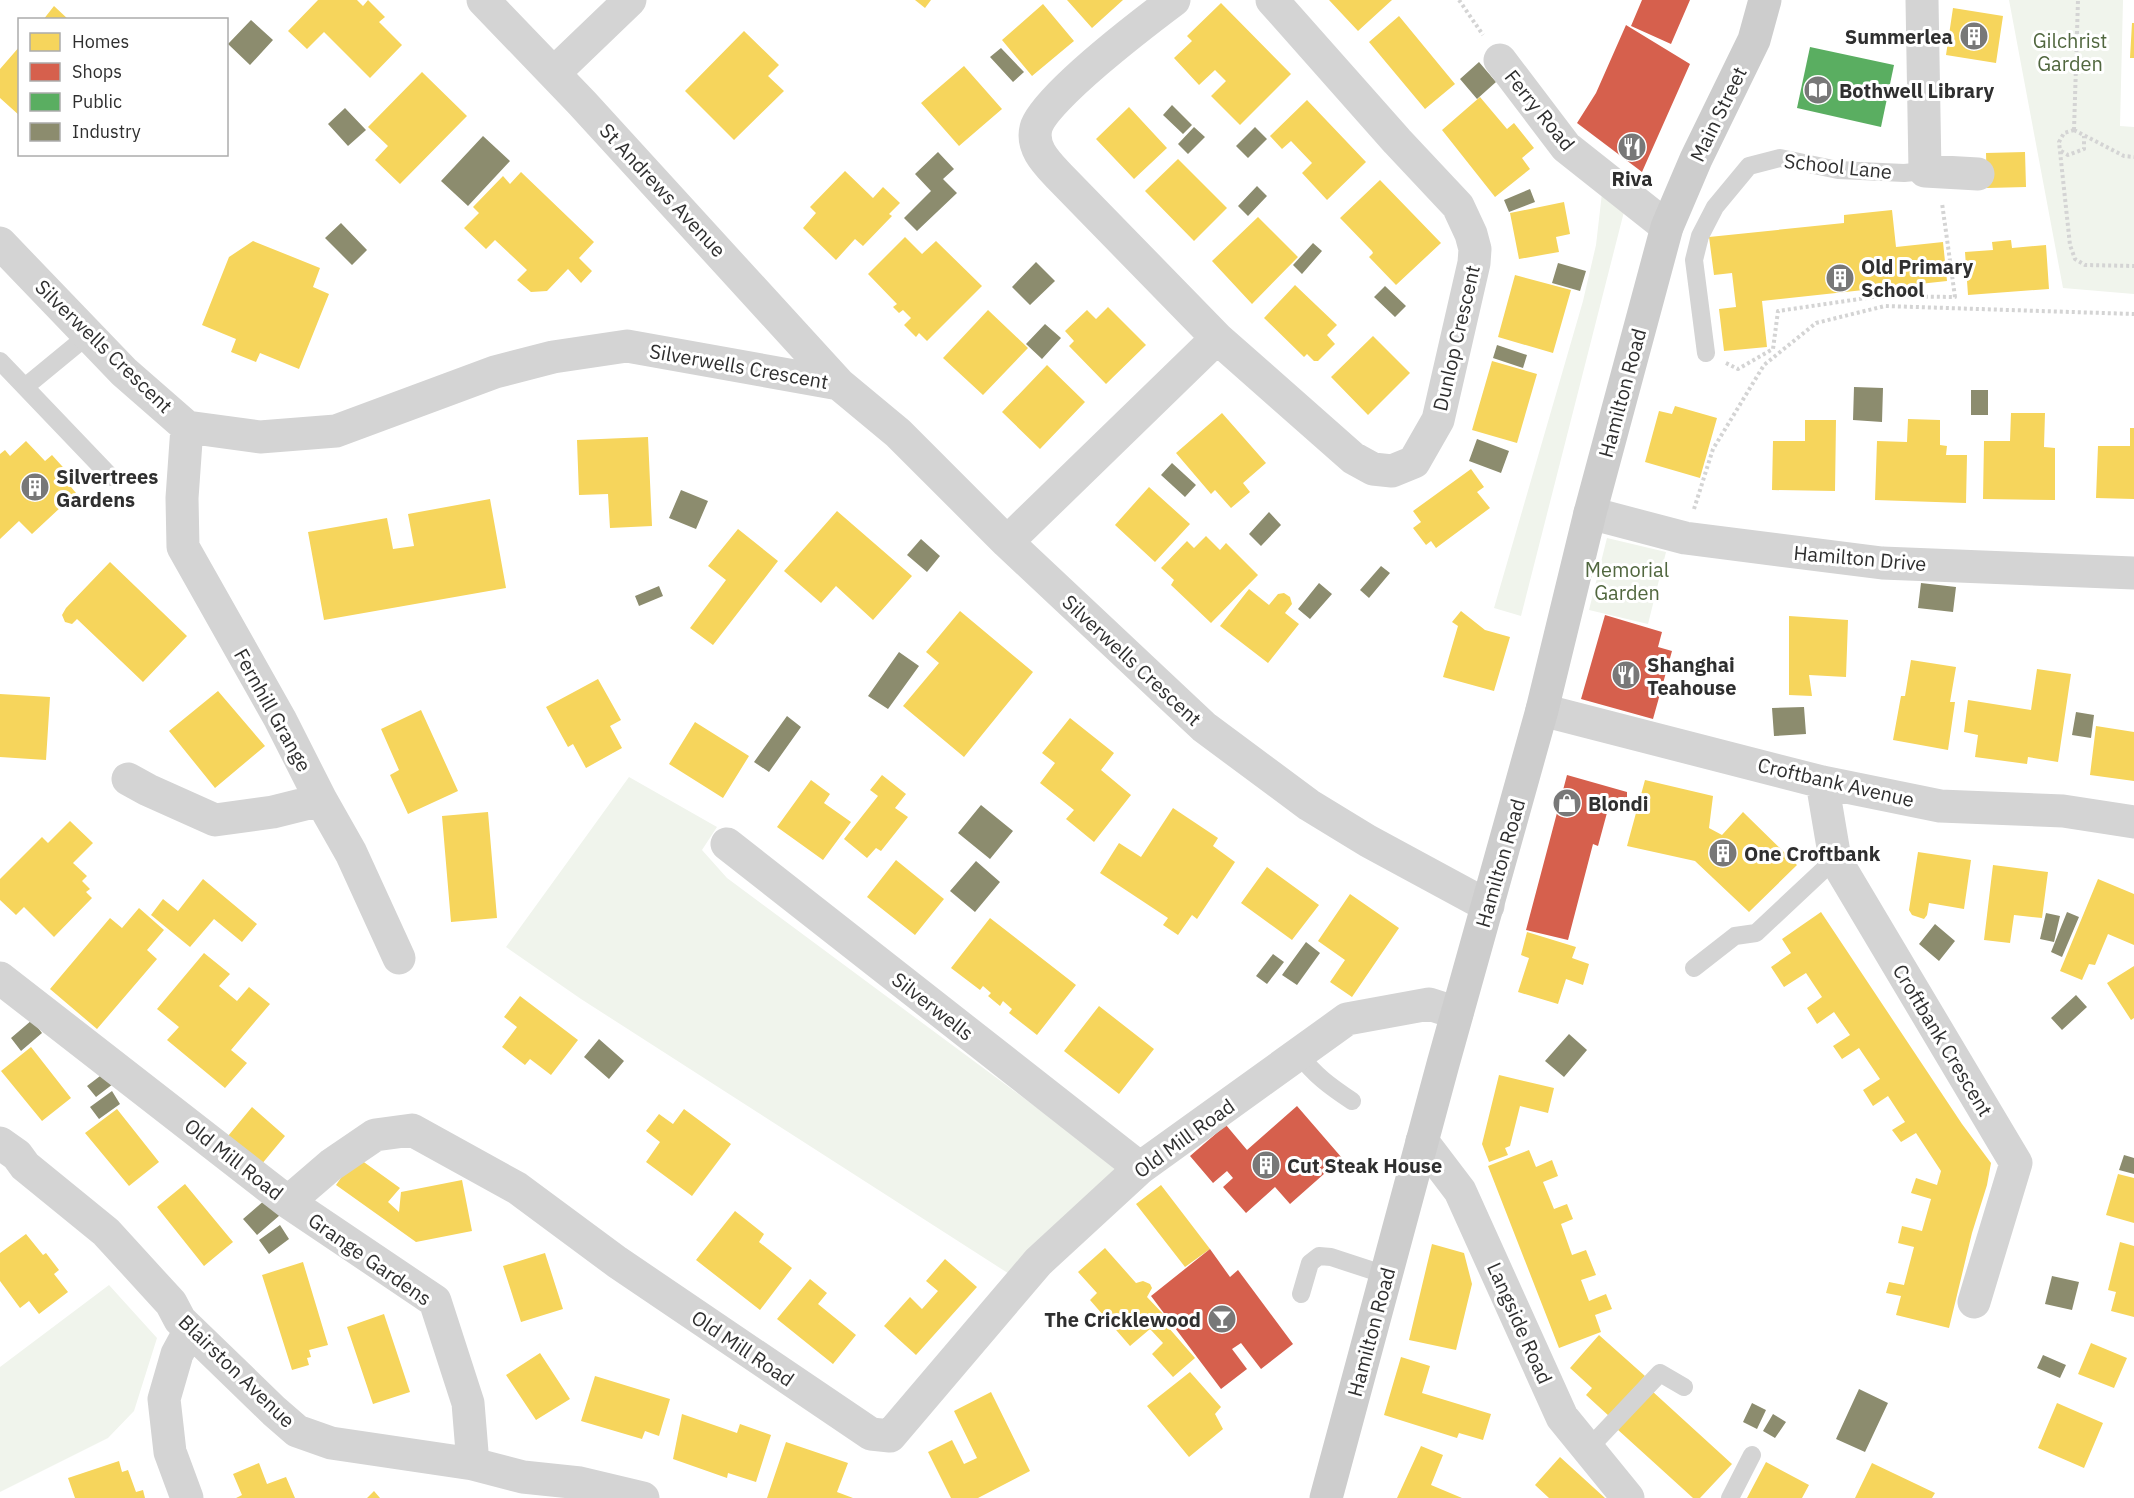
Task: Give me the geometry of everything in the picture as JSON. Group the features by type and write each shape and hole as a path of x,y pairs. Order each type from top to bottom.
{"main road":[{"name":"Main Street","path":"1667,227 1696,159 1754,40 1765,0"},
{"name":"Hamilton Road","path":"1326,1498 1457,1013 1542,710 1590,513 1667,227"}],"street":[{"name":"St Andrews Avenue","path":"483,0 554,73 839,384"},
{"path":"554,73 630,0"},
{"name":"Dunlop Crescent","path":"1174,0 1133,31 1048,106 1036,128 1036,146 1059,176 1217,338 1353,458 1373,469 1392,471 1414,462 1438,420 1474,263 1475,249 1458,206 1272,0"},
{"path":"1922,0 1925,171 1978,174"},
{"name":"Ferry Road","path":"1500,60 1566,147 1667,227"},
{"name":"Silverwells Crescent","path":"0,243 87,336 187,427 260,437 336,431 495,372 553,357 627,346 839,384 898,433 1007,542 1204,727 1309,805 1368,841 1488,906"},
{"path":"1007,542 1217,338"},
{"name":"Fernhill Grange","path":"187,427 182,498 183,548 280,719 351,853 399,958"},
{"name":"Hamilton Drive","path":"1590,513 1685,538 1882,563 2134,573"},
{"name":"Croftbank Avenue","path":"1542,710 1822,782 1940,806 2063,811 2134,822"},
{"path":"128,779 215,820 273,812 321,800"},
{"name":"Croftbank Crescent","path":"1822,782 1835,859 2016,1163 1974,1302"},
{"name":"Silverwells","path":"727,844 1140,1168"},
{"name":"Old Mill Road","path":"0,978 288,1202 331,1165 375,1135 412,1130 517,1188 617,1263 837,1412 872,1434 890,1436 1038,1262 1140,1168 1347,1019 1429,1004 1457,1013"},
{"name":"Langside Road","path":"1422,1141 1460,1191 1562,1417 1628,1498"},
{"name":"Blairston Avenue","path":"0,1143 106,1232 171,1302 180,1320 274,1412 297,1431 331,1443 473,1464 523,1477 580,1483 643,1498"},
{"name":"Grange Gardens","path":"288,1202 435,1301 468,1402 473,1464"},
{"path":"187,1498 170,1452 164,1398 177,1354 190,1330"}],"lane":[{"name":"School Lane","path":"1706,353 1694,260 1700,236 1715,207 1749,166 1780,158 1838,170 1904,173 1925,171"},
{"path":"25,387 87,336"},
{"path":"0,361 111,477"},
{"path":"1694,968 1735,936 1756,933 1835,859"},
{"path":"1299,1054 1317,1077 1352,1101"},
{"path":"1300,1294 1310,1263 1319,1256 1330,1257 1386,1275"},
{"path":"1588,1449 1660,1373 1684,1387"},
{"path":"1730,1498 1752,1455"}],"path":[{"name":"Ferry Road","path":"1459,0 1500,60"},
{"path":"2074,130 2078,0"},
{"path":"2134,157 2124,156 2074,130 2064,133 2059,142 2070,245 2075,259 2085,265 2134,266"},
{"path":"2060,150 2068,155 2077,153 2084,148 2084,136"},
{"path":"1706,353 1738,369 1773,349 1778,311 1880,296 1955,297 1941,196 1925,171"},
{"path":"1685,538 1713,449 1764,365 1816,323 1885,306 2134,314"}],"green space":[{"name":"Gilchrist Garden","path":"2009,0 2123,0 2120,126 2134,127 2134,294 2063,288"},
{"path":"1602,193 1627,200 1521,616 1494,608 1583,301 1596,245"},
{"name":"Memorial Garden","path":"1607,538 1666,552 1648,624 1589,610"},
{"path":"629,777 717,827 702,850 727,878 1122,1171 1014,1277 581,999 506,947"},
{"path":"109,1285 157,1338 134,1411 108,1438 0,1492 0,1367"}],"building: Homes":[{"path":"318,0 357,0 363,6 368,0 385,17 379,22 402,45 370,78 324,32 307,49 288,31"},
{"path":"915,0 931,0 925,8"},
{"path":"1067,0 1123,0 1092,28"},
{"path":"1329,0 1392,0 1358,31"},
{"path":"1221,3 1291,74 1240,125 1211,96 1226,81 1215,70 1199,85 1174,58 1192,41 1187,36"},
{"path":"1043,4 1074,41 1032,76 1002,40"},
{"path":"54,6 67,18 45,18"},
{"name":"Summerlea","path":"1953,8 2003,16 1996,63 1946,55"},
{"path":"1399,16 1455,84 1425,109 1369,42"},
{"path":"2132,23 2134,23 2134,58 2130,58"},
{"path":"744,31 779,65 768,76 784,91 734,140 685,91"},
{"path":"18,48 18,114 0,98 0,69"},
{"path":"964,66 1002,109 959,146 921,103"},
{"path":"422,72 467,116 400,184 375,160 388,146 368,127"},
{"path":"1480,97 1507,129 1514,123 1534,148 1522,158 1530,169 1495,197 1442,130"},
{"path":"1307,100 1366,162 1327,200 1302,173 1312,163 1291,141 1282,149 1270,136"},
{"path":"1129,107 1167,148 1134,179 1096,139"},
{"path":"2025,152 2026,187 1987,188 1986,153"},
{"path":"1178,159 1227,208 1194,241 1145,191"},
{"path":"845,171 873,198 883,187 900,203 889,214 892,216 863,246 855,239 836,260 803,228 816,213 810,207"},
{"path":"521,172 594,242 579,258 592,271 581,283 568,269 547,291 531,292 517,280 527,270 495,240 486,249 464,228 479,213 473,207 503,176 510,184"},
{"path":"1380,180 1441,243 1396,285 1369,257 1372,251 1340,218"},
{"path":"1564,202 1570,234 1556,237 1559,252 1519,259 1510,213"},
{"name":"Old Primary School","path":"1892,210 1896,247 1943,242 1947,281 1762,301 1767,347 1724,351 1719,309 1736,307 1732,273 1714,275 1709,237 1844,223 1844,215"},
{"path":"1258,217 1298,257 1252,304 1212,261"},
{"path":"905,237 922,254 936,241 982,286 927,341 919,333 916,337 904,325 911,318 903,310 899,313 893,307 897,304 868,274"},
{"path":"2011,240 2012,248 2046,245 2049,289 1968,295 1965,252 1993,250 1992,242"},
{"path":"253,241 320,268 313,287 329,294 299,369 260,353 256,362 231,352 236,339 202,325 229,257"},
{"path":"1515,275 1571,290 1553,353 1498,337"},
{"path":"1295,285 1337,325 1327,335 1335,344 1318,361 1314,361 1307,354 1304,357 1264,318"},
{"path":"1108,307 1146,345 1106,384 1069,346 1074,341 1065,331 1087,310 1096,319"},
{"path":"988,310 1028,348 983,395 943,358"},
{"path":"1373,336 1410,373 1368,415 1331,377"},
{"path":"1492,361 1537,374 1517,443 1472,430"},
{"path":"1047,365 1085,402 1040,449 1002,412"},
{"path":"1675,406 1717,418 1700,478 1645,462 1659,411 1672,414"},
{"path":"1222,413 1266,463 1243,483 1250,492 1231,508 1215,490 1211,494 1176,453"},
{"path":"2011,413 2045,413 2044,447 2055,448 2055,500 1983,499 1984,441 2010,441"},
{"path":"1908,419 1940,420 1940,445 1947,446 1946,455 1967,455 1966,503 1875,500 1877,441 1907,442"},
{"path":"1805,420 1836,420 1835,491 1772,490 1773,441 1805,441"},
{"path":"2130,428 2134,428 2134,499 2096,498 2098,446 2130,446"},
{"path":"648,437 652,526 610,528 608,494 579,495 577,440"},
{"name":"Silvertrees Gardens","path":"26,441 45,461 52,455 71,476 66,481 76,493 32,534 19,521 0,539 0,454 5,450 10,456"},
{"path":"1471,469 1484,487 1477,492 1490,508 1436,548 1431,541 1426,545 1413,528 1421,522 1413,511"},
{"path":"1149,487 1190,524 1155,562 1115,525"},
{"path":"490,499 506,588 324,620 308,532 387,518 393,549 414,546 408,514"},
{"path":"837,511 912,576 873,620 836,586 821,603 784,571"},
{"path":"738,529 778,561 713,645 690,628 726,580 708,566"},
{"path":"1206,536 1220,550 1226,543 1258,575 1211,623 1171,585 1174,580 1161,568 1187,541 1194,548"},
{"path":"110,562 187,636 143,682 77,619 72,624 65,622 62,615"},
{"path":"1249,589 1269,605 1278,594 1284,593 1290,597 1292,604 1285,613 1299,624 1268,663 1220,626"},
{"path":"960,611 1033,672 964,757 903,706 939,663 926,652"},
{"path":"1461,611 1485,630 1510,637 1494,691 1443,677 1458,626 1452,622"},
{"path":"1789,616 1848,620 1846,677 1809,675 1812,696 1789,695"},
{"path":"1911,660 1956,667 1950,702 1955,702 1948,750 1893,740 1901,696 1905,696"},
{"path":"2037,669 2071,674 2058,762 2028,757 2027,764 1975,757 1978,735 1964,732 1968,700 2031,710"},
{"path":"598,679 621,720 610,726 622,748 586,768 573,744 568,747 546,707"},
{"path":"218,691 265,746 215,788 169,731"},
{"path":"0,694 50,697 46,760 0,757"},
{"path":"421,710 458,791 408,814 390,775 399,770 381,729"},
{"path":"1070,718 1114,753 1101,770 1131,795 1094,842 1066,819 1074,810 1040,783 1055,763 1042,753"},
{"path":"695,722 749,756 723,798 669,764"},
{"path":"2096,726 2134,732 2134,781 2090,775"},
{"path":"882,775 906,794 895,808 908,817 881,851 876,848 867,858 844,839 878,796 870,790"},
{"path":"811,780 830,794 824,803 851,822 823,860 777,827"},
{"name":"One Croftbank","path":"1645,780 1713,796 1709,828 1722,835 1743,812 1797,865 1749,912 1695,861 1627,846"},
{"path":"1173,808 1218,838 1213,846 1235,862 1197,919 1192,915 1178,935 1163,925 1168,918 1100,873 1119,843 1141,857"},
{"path":"488,812 497,918 451,922 442,816"},
{"path":"70,821 93,843 73,863 87,876 82,881 90,889 86,892 92,898 54,937 24,907 16,915 0,900 0,879 42,837 48,843"},
{"path":"1918,852 1971,860 1964,909 1929,903 1924,919 1912,915 1909,910"},
{"path":"896,860 944,899 915,935 867,897"},
{"path":"1993,865 2048,872 2042,918 2014,915 2010,943 1984,940"},
{"path":"1267,867 1319,905 1292,940 1241,903"},
{"path":"203,879 257,924 242,942 214,919 190,947 151,915 163,899 178,911"},
{"path":"2098,879 2134,894 2134,945 2108,934 2095,965 2089,964 2082,980 2060,971"},
{"path":"1350,894 1399,928 1352,997 1330,982 1345,960 1318,941"},
{"path":"139,908 164,930 147,950 157,959 97,1029 50,989 110,918 122,928"},
{"path":"1821,912 1962,1124 1991,1163 1949,1328 1896,1315 1901,1296 1886,1293 1889,1282 1904,1285 1914,1247 1898,1243 1902,1226 1922,1231 1931,1199 1911,1193 1916,1178 1937,1185 1941,1171 1916,1133 1901,1142 1892,1130 1905,1122 1888,1096 1873,1106 1863,1090 1880,1079 1859,1048 1842,1059 1833,1046 1850,1035 1834,1012 1817,1024 1807,1008 1822,997 1806,973 1784,987 1771,967 1791,953 1782,939"},
{"path":"990,918 1076,985 1037,1035 1009,1013 1012,1009 1003,1001 1000,1006 988,996 991,993 983,986 980,990 951,968"},
{"path":"1527,932 1576,947 1572,958 1589,964 1583,985 1566,979 1558,1004 1518,992 1529,958 1521,955"},
{"path":"204,953 230,974 219,986 237,1001 249,987 270,1004 231,1050 247,1063 225,1088 167,1040 179,1027 157,1009"},
{"path":"2134,966 2134,1018 2131,1020 2107,983"},
{"path":"520,996 578,1040 551,1075 530,1059 525,1065 502,1047 517,1027 504,1017"},
{"path":"1099,1006 1154,1049 1119,1094 1064,1051"},
{"path":"31,1047 71,1098 42,1121 1,1071"},
{"path":"1499,1075 1554,1088 1548,1113 1520,1106 1510,1146 1505,1148 1508,1155 1489,1162 1482,1144"},
{"path":"252,1107 285,1136 261,1165 228,1136"},
{"path":"117,1109 159,1162 129,1186 85,1133"},
{"path":"684,1109 731,1144 692,1196 646,1162 660,1142 646,1131 659,1114 673,1124"},
{"path":"1529,1150 1536,1167 1552,1160 1558,1176 1543,1182 1554,1209 1567,1204 1573,1219 1561,1224 1572,1255 1586,1250 1596,1275 1581,1280 1589,1301 1606,1294 1612,1309 1595,1315 1601,1332 1559,1348 1488,1166"},
{"path":"361,1160 400,1188 388,1202 399,1212 401,1192 462,1180 472,1231 416,1242 336,1185 347,1169"},
{"path":"2118,1174 2134,1178 2134,1223 2106,1215"},
{"path":"185,1184 233,1242 204,1266 157,1207"},
{"path":"1161,1185 1210,1249 1185,1267 1136,1204"},
{"path":"735,1211 764,1234 759,1242 792,1268 760,1310 696,1260"},
{"path":"26,1234 43,1255 46,1253 59,1270 54,1274 68,1292 39,1314 29,1301 20,1308 0,1281 0,1253"},
{"path":"2120,1242 2134,1246 2134,1317 2111,1311 2116,1292 2108,1290"},
{"path":"1432,1244 1464,1253 1472,1284 1456,1350 1409,1340"},
{"path":"1105,1248 1136,1283 1143,1281 1150,1284 1152,1288 1147,1297 1165,1316 1161,1319 1195,1358 1173,1377 1152,1354 1163,1343 1150,1329 1130,1346 1090,1300 1097,1293 1078,1272"},
{"path":"545,1253 563,1309 521,1322 503,1266"},
{"path":"945,1259 977,1287 916,1355 884,1326 910,1297 922,1309 938,1291 926,1281"},
{"path":"303,1262 328,1345 309,1350 311,1357 307,1358 309,1365 292,1370 262,1275"},
{"path":"810,1279 827,1293 818,1304 856,1335 833,1364 777,1319"},
{"path":"384,1314 410,1392 373,1404 347,1327"},
{"path":"1599,1335 1645,1376 1609,1416 1586,1395 1592,1388 1570,1368"},
{"path":"2091,1343 2127,1358 2114,1388 2078,1374"},
{"path":"540,1353 570,1399 536,1420 506,1375"},
{"path":"1401,1357 1430,1366 1422,1393 1491,1414 1483,1440 1459,1433 1457,1438 1384,1415"},
{"path":"1190,1372 1221,1407 1215,1414 1223,1429 1189,1457 1147,1406"},
{"path":"595,1376 670,1399 659,1436 645,1431 642,1439 581,1421"},
{"path":"1652,1391 1732,1464 1700,1498 1693,1498 1617,1429"},
{"path":"991,1392 1030,1471 978,1498 951,1498 928,1452 952,1440 964,1464 977,1458 954,1411"},
{"path":"2057,1403 2103,1423 2084,1468 2038,1448"},
{"path":"682,1414 737,1433 740,1424 771,1435 756,1482 728,1473 727,1478 673,1459"},
{"path":"786,1442 848,1463 837,1492 853,1498 767,1498"},
{"path":"1421,1446 1443,1455 1431,1485 1462,1498 1397,1498"},
{"path":"1560,1457 1605,1498 1549,1498 1535,1485"},
{"path":"119,1461 122,1472 128,1470 136,1492 143,1490 145,1498 75,1498 68,1478"},
{"path":"1766,1462 1809,1485 1802,1498 1747,1498"},
{"path":"259,1463 267,1484 286,1477 295,1498 236,1498 242,1495 233,1474"},
{"path":"1872,1463 1935,1493 1932,1498 1855,1498"},
{"path":"374,1491 380,1498 367,1498"}],"building: Shops":[{"path":"1642,0 1690,0 1671,44 1631,26"},
{"path":"1626,25 1690,64 1642,172 1577,123 1596,93"},
{"name":"Shanghai Teahouse","path":"1605,615 1662,632 1658,647 1672,651 1653,719 1581,699"},
{"path":"1567,775 1627,792 1624,802 1611,798 1598,846 1593,844 1568,940 1526,930"},
{"name":"Cut Steak House","path":"1297,1106 1342,1158 1290,1204 1275,1187 1246,1213 1223,1187 1233,1178 1227,1171 1213,1183 1190,1156 1226,1125 1247,1150"},
{"name":"The Cricklewood","path":"1210,1249 1230,1277 1238,1270 1293,1344 1261,1369 1241,1343 1232,1349 1247,1369 1221,1389 1151,1296"}],"building: Public":[{"path":"1810,47 1894,65 1881,127 1797,108"}],"building: Industry":[{"path":"251,20 273,40 250,65 228,44"},
{"path":"1001,48 1024,72 1013,82 990,57"},
{"path":"1479,62 1496,82 1477,99 1460,79"},
{"path":"1172,105 1192,125 1183,134 1163,115"},
{"path":"345,108 366,130 348,146 328,124"},
{"path":"1194,127 1205,137 1188,154 1178,144"},
{"path":"1255,127 1267,139 1248,158 1236,146"},
{"path":"483,136 510,161 468,206 441,181"},
{"path":"938,152 954,169 943,179 957,193 917,231 904,218 931,191 915,174"},
{"path":"1257,186 1267,196 1248,216 1238,206"},
{"path":"1530,189 1535,202 1509,212 1504,200"},
{"path":"341,223 367,250 352,265 325,238"},
{"path":"1313,243 1322,251 1302,274 1293,265"},
{"path":"1036,262 1055,281 1030,305 1012,287"},
{"path":"1558,263 1586,271 1580,291 1552,283"},
{"path":"1385,286 1406,306 1395,317 1374,297"},
{"path":"1045,324 1061,338 1042,359 1026,344"},
{"path":"1497,345 1527,355 1523,368 1493,358"},
{"path":"1854,387 1883,388 1882,422 1853,420"},
{"path":"1971,390 1988,390 1988,415 1971,415"},
{"path":"1477,439 1509,451 1501,473 1469,461"},
{"path":"1172,463 1196,485 1185,497 1161,475"},
{"path":"681,490 708,501 696,529 669,518"},
{"path":"1269,512 1281,525 1261,546 1249,534"},
{"path":"921,539 940,556 927,572 907,555"},
{"path":"1381,566 1390,573 1369,598 1360,590"},
{"path":"1319,583 1332,594 1310,619 1298,609"},
{"path":"1921,583 1956,587 1953,612 1918,608"},
{"path":"659,586 663,596 639,606 635,596"},
{"path":"899,652 919,666 888,709 868,696"},
{"path":"1804,707 1806,734 1774,736 1772,708"},
{"path":"2076,712 2094,715 2091,738 2072,735"},
{"path":"787,716 801,727 769,772 754,762"},
{"path":"981,805 1013,831 990,859 958,833"},
{"path":"976,861 1000,882 975,912 950,891"},
{"path":"2067,912 2079,917 2062,957 2051,952"},
{"path":"2046,913 2060,916 2054,942 2040,939"},
{"path":"1935,924 1955,941 1939,961 1919,944"},
{"path":"1306,942 1320,953 1297,985 1282,975"},
{"path":"1273,954 1284,962 1267,984 1256,976"},
{"path":"2076,995 2087,1007 2062,1030 2051,1018"},
{"path":"32,1020 42,1033 21,1051 11,1038"},
{"path":"1569,1034 1587,1050 1564,1077 1545,1061"},
{"path":"599,1039 624,1061 609,1079 584,1057"},
{"path":"104,1073 113,1084 96,1097 87,1086"},
{"path":"112,1091 120,1104 99,1119 90,1107"},
{"path":"2124,1155 2134,1158 2134,1174 2119,1170"},
{"path":"266,1199 280,1215 257,1235 243,1219"},
{"path":"280,1225 289,1239 269,1254 259,1240"},
{"path":"2052,1276 2079,1282 2072,1310 2045,1304"},
{"path":"2043,1355 2066,1365 2060,1378 2037,1368"},
{"path":"1859,1389 1888,1403 1865,1452 1836,1439"},
{"path":"1752,1403 1766,1410 1757,1429 1743,1422"},
{"path":"1773,1414 1786,1422 1775,1438 1763,1431"}],"place":[{"name":"Summerlea","path":"1974,36"},
{"name":"Bothwell Library","path":"1818,90"},
{"name":"Riva","path":"1632,147"},
{"name":"Old Primary School","path":"1840,278"},
{"name":"Silvertrees Gardens","path":"35,487"},
{"name":"Shanghai Teahouse","path":"1626,675"},
{"name":"Blondi","path":"1567,803"},
{"name":"One Croftbank","path":"1723,853"},
{"name":"Cut Steak House","path":"1266,1165"},
{"name":"The Cricklewood","path":"1222,1319"}]}
